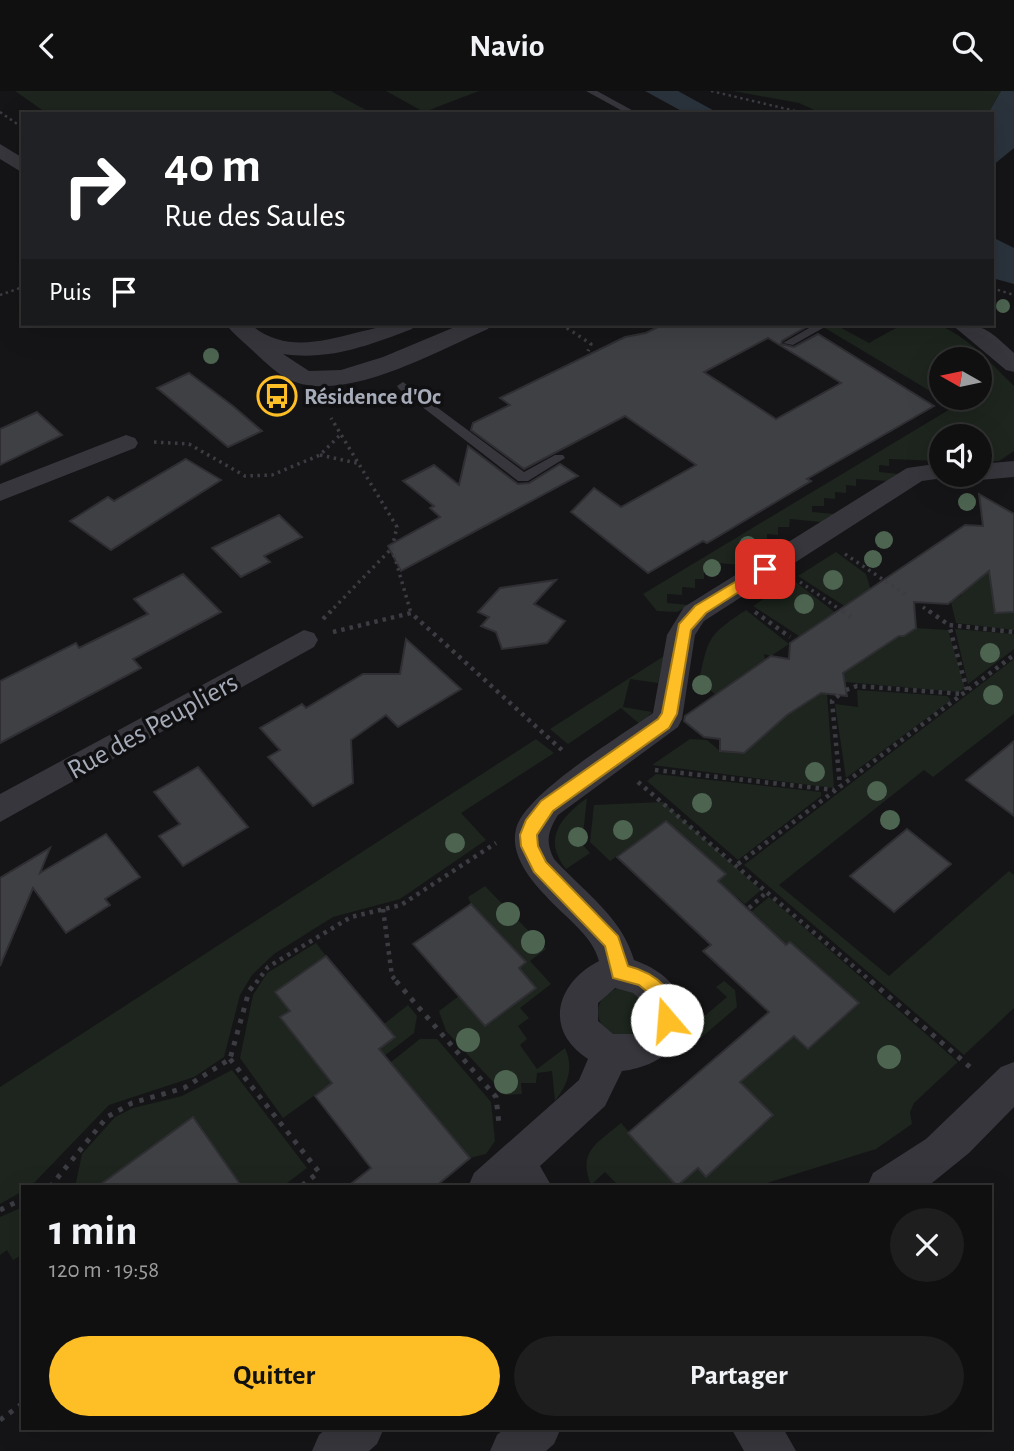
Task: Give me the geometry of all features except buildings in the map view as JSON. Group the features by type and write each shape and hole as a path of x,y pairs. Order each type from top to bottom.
{"street":[{"path":"0,150 21,166"},
{"path":"240,326 289,370 302,377 335,380 356,375 475,326"},
{"path":"256,339 288,350 323,350 340,348 399,326"},
{"path":"965,326 981,335 1014,365"},
{"path":"0,493 125,443"},
{"path":"992,471 1014,469"},
{"path":"620,972 619,958 612,941 540,867 529,846 532,824 547,806 667,719 681,635 694,614 916,474 929,472"},
{"name":"Rue des Peupliers","path":"0,809 304,640"},
{"path":"620,972 644,978 658,989 665,1004 667,1020 662,1035 650,1047 634,1053 609,1051 598,1047 585,1035 578,1020 577,1004 583,989 595,978 620,972"},
{"path":"510,1180 592,1093 602,1075 609,1051"},
{"path":"891,1185 916,1173 936,1157 1007,1087"},
{"path":"335,1451 359,1430"},
{"path":"513,1451 536,1430"},
{"path":"756,1430 773,1451"}],"lane":[{"path":"590,91 631,112"},
{"path":"789,343 820,326"},
{"path":"403,386 523,478 559,459"}],"path":[{"path":"712,91 800,112"},
{"path":"0,112 21,127"},
{"path":"0,295 21,287"},
{"path":"994,289 1014,295"},
{"path":"564,326 592,344 588,351"},
{"path":"331,418 339,436 362,464 397,527 392,548 411,613 570,758"},
{"path":"125,443 189,444 245,476 272,475 320,455 339,436"},
{"path":"320,455 362,464"},
{"path":"835,547 906,595"},
{"path":"304,640 392,548"},
{"path":"791,576 851,617"},
{"path":"746,605 790,638"},
{"path":"923,607 949,625 1014,632"},
{"path":"304,640 411,613"},
{"path":"949,625 965,692"},
{"path":"738,864 1014,655"},
{"path":"846,690 857,686 965,692"},
{"path":"838,788 832,701 839,695"},
{"path":"611,760 1007,1087"},
{"path":"648,770 838,788"},
{"path":"51,1185 107,1117 132,1103 184,1089 230,1059 249,991 268,967 351,917 401,905 492,845 529,835"},
{"path":"749,908 768,891"},
{"path":"383,909 392,976 496,1097 502,1153 510,1180"},
{"path":"230,1059 319,1172 303,1185"},
{"path":"0,1210 21,1200"},
{"path":"0,1420 21,1404"}],"shaded area":[{"path":"15,91 331,91 369,112 45,112"},
{"path":"386,91 479,91 424,112"},
{"path":"645,91 678,91 716,112 683,112"},
{"path":"733,91 1001,91 989,112 819,112 799,103"},
{"path":"1001,91 1014,91 1014,148 994,164 994,112 989,112"},
{"path":"994,238 1014,248 1014,284 994,279"},
{"path":"838,326 869,343 901,326 940,326 973,347 929,347 929,390 825,328"},
{"path":"992,365 1014,386 1014,451 999,461 992,461 992,424 929,424 929,461 889,459 889,466 879,465 879,472 899,474 888,481 856,479 856,486 846,485 846,493 835,492 835,499 824,498 824,506 812,506 812,512 835,514 821,522 790,519 789,527 778,527 778,535 767,534 767,542 755,541 755,549 743,548 743,557 763,558 752,566 718,563 718,572 704,571 704,579 695,579 695,588 682,587 682,595 667,594 667,603 689,605 677,612 657,611 643,594 948,410 992,410"},
{"path":"836,552 866,574 871,591 846,607 798,576"},
{"path":"1009,556 1014,557 1014,630 956,623 951,602 962,595 960,583"},
{"path":"793,580 837,614 799,636 753,606"},
{"path":"746,610 789,644 771,656 764,654 765,660 721,699 699,681 705,655 717,632"},
{"path":"916,628 948,630 965,688 959,692 844,682 843,673 881,647 885,635 904,636"},
{"path":"955,629 1014,634 1014,649 968,684"},
{"path":"664,656 658,683 630,679 623,707 652,712 641,725 621,708 568,744 550,729"},
{"path":"1014,659 1014,714 933,777 924,770 779,885 889,976 1009,871 1014,875 1014,1008 964,1055 744,865"},
{"path":"857,690 947,696 951,700 846,778 835,704 858,707"},
{"path":"816,693 827,694 834,788 652,765 690,739 707,740 720,751 744,753 757,742 757,735"},
{"path":"536,739 554,753 461,813 486,840 400,899 333,917 274,954 252,975 240,995 224,1057 194,1077 109,1105 34,1183 21,1185 21,1192 0,1204 0,1087"},
{"path":"656,774 821,792 821,796 738,860 647,781"},
{"path":"587,798 582,844 590,853 566,869 559,858 555,838 569,813"},
{"path":"663,802 761,890 745,904 718,881 726,874 666,821 610,861 590,842 594,805"},
{"path":"485,886 546,949 530,961 551,984 520,1008 529,1018 518,1026 527,1039 520,1045 537,1069 565,1048 569,1062 568,1076 555,1101 552,1071 537,1073 536,1083 521,1083 522,1094 505,1095 446,1031 439,1011 459,996 485,1026 536,988 519,968 526,962 471,904 468,897"},
{"path":"769,897 958,1062 914,1103 910,1112 912,1124 876,1149 760,1185 678,1185 698,1169 706,1177 773,1116 740,1082 793,1035 809,1049 859,1004 790,942 782,948 746,916"},
{"path":"316,943 326,956 275,992 290,1011 281,1017 332,1083 283,1118 240,1058 253,995 267,973"},
{"path":"724,981 735,990 737,1007 683,1053 693,1026 727,997 716,987"},
{"path":"622,988 639,995 646,1012 639,1029 622,1036 605,1029 598,1012 605,995"},
{"path":"408,1005 417,1016 414,1033 375,1063 369,1056 395,1037 384,1024"},
{"path":"420,1039 437,1039 491,1102 495,1141 486,1154 470,1158 381,1070"},
{"path":"232,1070 307,1168 284,1185 230,1185 237,1180 193,1118 106,1180 108,1185 75,1185 82,1154 115,1117 133,1108 182,1096"},
{"path":"621,1123 676,1185 618,1185 605,1172 591,1185 587,1173 588,1156 598,1142"},
{"path":"21,1208 21,1255 13,1260 7,1250 0,1255 0,1217"}],"place":[{"name":"Résidence d'Oc","path":"277,396"}],"route":[{"path":"667,1020 665,1004 658,989 644,978 620,972 617,950 612,941 540,867 529,846 529,835 532,824 547,806 659,728 667,719 684,628 694,614 765,569"}]}
